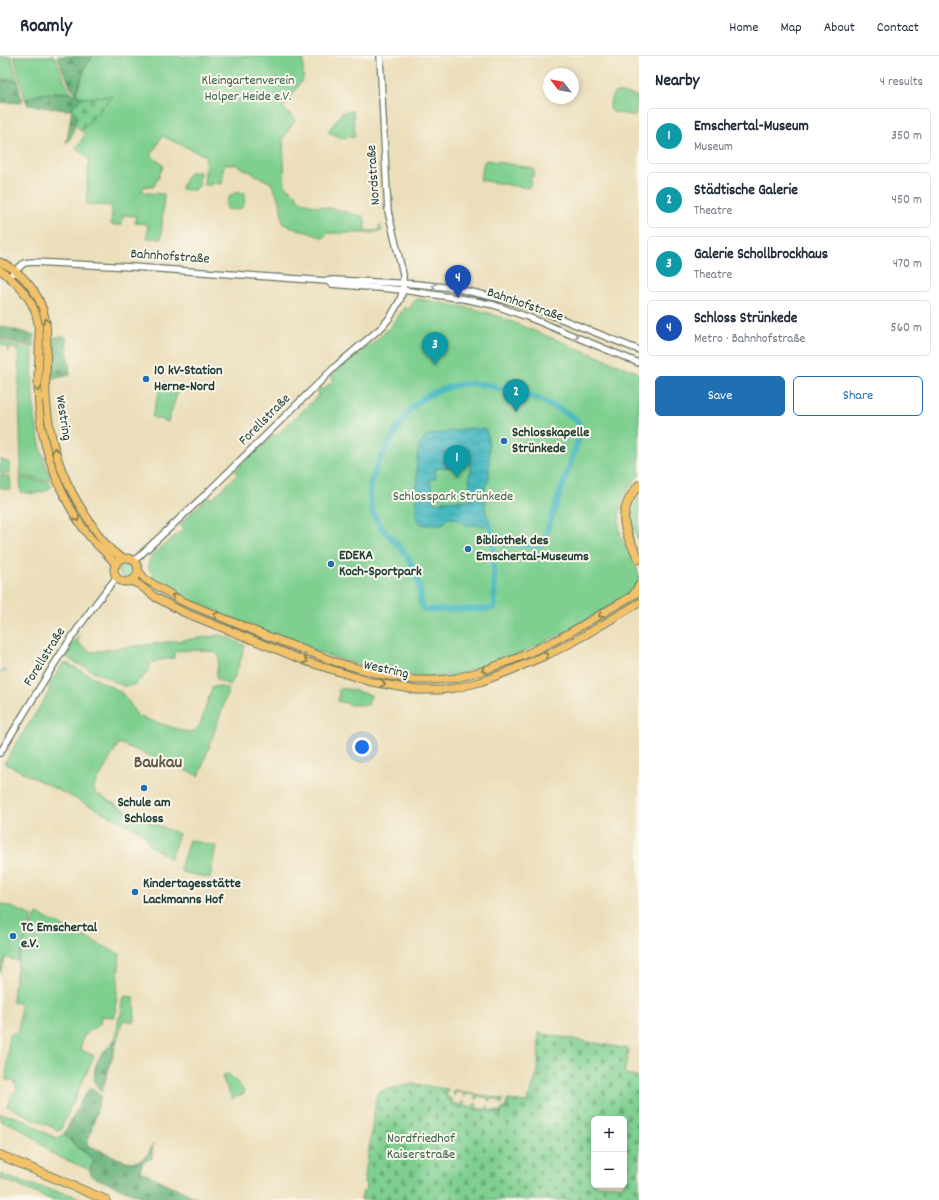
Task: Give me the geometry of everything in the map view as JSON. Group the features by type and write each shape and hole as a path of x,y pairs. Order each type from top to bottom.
{"highway":[{"path":"639,485 631,494 627,502 624,521 626,534 639,559"},
{"path":"639,490 631,503 628,521 631,533 639,547"},
{"path":"637,593 639,586"},
{"path":"0,1155 106,1200"},
{"path":"0,1160 94,1200"}],"main road":[{"path":"0,262 15,271"},
{"name":"Westring","path":"0,270 23,291 33,304 38,321 40,333 38,377 42,431 57,481 81,525 96,544 116,565"},
{"name":"Westring","path":"15,271 24,278 36,293 44,310 48,340 46,387 48,416 54,445 68,487 97,532 114,552 123,558"},
{"path":"123,558 129,558 134,561 138,570 136,577 129,581 123,581 117,577 115,571 117,562 123,558"},
{"name":"Westring","path":"138,570 145,579 182,601 257,632 336,662 378,674 414,680 456,678 485,670 520,657 569,633 637,593"},
{"name":"Westring","path":"129,581 138,584 155,597 183,612 308,662 371,682 417,690 456,688 507,672 580,639 639,603"}],"street":[{"name":"Nordstraße","path":"380,56 388,211 402,266 404,282 403,290"},
{"name":"Bahnhofstraße","path":"9,277 24,263 33,262 132,267 327,281 404,282 454,288 506,300 544,312 639,350"},
{"name":"Bahnhofstraße","path":"327,281 332,284 403,290 494,305 533,319 639,362"},
{"name":"Forellstraße","path":"134,561 206,494 337,365 382,326 396,308 403,290"},
{"name":"Forellstraße","path":"0,753 76,630 93,606 117,577"}],"green space":[{"path":"0,56 11,56 18,81 8,79 0,80"},
{"path":"14,56 54,56 57,60 64,80 73,93 48,93 25,99"},
{"path":"57,56 93,56 86,66 76,93 70,86"},
{"name":"Kleingartenverein Holper Heide e.V.","path":"93,56 303,56 303,79 283,109 296,119 283,138 285,186 297,195 297,198 306,203 318,207 363,216 365,219 365,231 379,230 379,226 381,226 382,231 373,233 327,233 324,238 283,224 280,202 271,183 237,165 224,164 222,184 211,183 211,185 204,185 206,155 162,136 151,156 162,164 163,167 154,186 145,186 142,191 147,193 164,194 161,239 147,238 148,224 135,223 136,216 123,215 122,225 111,225 112,206 86,204 89,158 76,149 85,133 81,131 112,96 82,98 76,93 86,66"},
{"path":"8,79 18,81 22,103 0,102 0,80"},
{"path":"57,92 73,93 82,98 72,108 76,113 75,125 71,138 66,143 72,109 67,110 28,105 25,99 41,94"},
{"path":"617,92 638,96 635,116 613,112 611,110 611,99 613,94"},
{"path":"112,96 81,131 75,124 76,113 72,108 82,98"},
{"path":"353,111 355,137 342,138 328,132 342,112"},
{"path":"486,160 532,168 534,171 533,177 531,177 530,180 532,181 531,185 527,188 480,180 484,162"},
{"path":"191,172 200,172 199,186 195,190 181,189 188,174"},
{"path":"238,192 245,193 243,206 239,209 226,209 229,198 232,194"},
{"name":"Schlosspark Strünkede","path":"419,299 474,309 492,314 639,373 639,476 628,489 619,513 622,539 635,563 639,575 636,586 626,596 566,632 510,658 509,655 494,659 495,661 477,667 478,669 449,676 421,677 405,676 365,667 317,652 192,602 148,580 153,574 149,569 148,564 150,559 158,550 184,529 180,524 209,496 212,499 238,474 235,471 262,444 263,445 274,434 276,436 319,395 316,391 320,387 323,390 334,380 331,376 381,336 398,318 404,307 410,310 415,300"},
{"path":"0,326 34,335 34,347 32,348 0,338"},
{"path":"54,337 66,337 70,375 52,379"},
{"path":"0,340 33,351 33,400 40,446 50,477 49,481 20,476 18,350 10,347 7,351 8,347 0,344"},
{"path":"162,382 179,388 168,422 152,417"},
{"path":"0,459 2,459 2,461 10,462 10,474 0,473"},
{"path":"0,475 10,477 11,490 0,488"},
{"path":"20,478 49,483 52,486 41,492 21,492"},
{"path":"639,496 639,541 634,530 632,518 634,507"},
{"path":"127,560 133,563 136,569 133,575 127,578 121,575 118,569 121,563"},
{"path":"222,635 245,646 234,679 230,685 216,678 219,656 217,653 207,651 176,651 174,653 174,658 151,663 146,674 135,685 124,686 70,660 68,657 70,648 79,636 77,642 91,652"},
{"path":"63,663 68,664 121,692 137,716 187,732 194,731 200,725 212,688 218,686 229,689 199,776 119,743 94,787 95,793 138,817 179,834 170,860 166,855 149,845 148,840 142,832 4,763 46,697 50,689 48,688"},
{"path":"343,688 371,695 368,705 352,705 338,701 339,690"},
{"path":"189,840 216,846 210,878 182,872 180,870"},
{"name":"TC Emschertal e.V.","path":"0,903 33,916 17,961 6,957 0,973"},
{"path":"37,914 120,954 115,1017 101,1016 100,1024 84,1035 80,1049 94,1056 60,1131 7,1106 11,1096 17,1089 14,1081 6,1080 9,1036 13,1033 18,1033 21,1004 12,1002 18,962 24,942"},
{"path":"126,996 134,997 135,1022 123,1020 117,1041 114,1040 117,1032 119,1017 121,1016 122,999"},
{"name":"Nordfriedhof Kaiserstraße","path":"539,1033 629,1049 624,1073 639,1078 639,1200 361,1200 363,1191 365,1191 366,1184 364,1183 376,1099 378,1093 381,1091 414,1084 448,1089 446,1099 451,1100 451,1105 501,1114 502,1109 506,1110 509,1100 527,1102 538,1071"},
{"path":"114,1040 117,1041 102,1092 96,1084 94,1074 95,1069 101,1055"},
{"path":"228,1074 238,1083 245,1093 232,1099 222,1077"},
{"path":"90,1088 94,1089 101,1096 87,1145 120,1159 137,1162 146,1156 153,1144 152,1158 143,1162 140,1171 201,1200 149,1200 91,1176 90,1170 94,1160 74,1145 64,1134 81,1101"},
{"path":"454,1090 503,1099 502,1104 500,1103 500,1100 490,1098 490,1102 488,1101 488,1098 478,1096 477,1099 475,1099 476,1095 466,1094 465,1097 463,1097 464,1093 456,1092 455,1095 453,1095"},
{"path":"447,1096 452,1100 452,1103 461,1105 462,1101 464,1102 464,1105 474,1107 474,1104 477,1104 476,1108 486,1109 487,1106 489,1106 488,1110 501,1112 509,1100 506,1110 501,1114 450,1105 446,1099"},
{"path":"0,1114 21,1119 54,1137 58,1138 64,1134 74,1145 94,1160 90,1170 50,1153 27,1133 13,1125 0,1121"},
{"path":"0,1174 25,1183 72,1195 84,1200 52,1200 0,1178"}],"water":[{"path":"469,428 485,429 487,432 489,446 489,478 485,486 485,510 490,521 490,526 465,525 456,518 447,518 444,524 427,525 421,524 416,517 415,485 419,483 417,480 417,461 419,448 425,438 430,435","holes":["471,463 471,474 469,474 471,500 442,501 442,503 434,502 430,479 436,478 435,469"]}],"waterway":[{"path":"490,526 493,536 494,607 489,609 426,610 421,605 419,584 410,561 380,525 373,513 370,499 371,482 381,457 403,420 410,410 422,399 449,387 462,384 479,384 524,394 566,413 574,418 580,425 580,435 544,540 541,544 534,546 505,543"},
{"path":"0,673 7,670"}],"place":[{"name":"Schloss Strünkede","path":"458,298"},
{"name":"Galerie Schollbrockhaus","path":"435,365"},
{"name":"10 kV-Station Herne-Nord","path":"146,379"},
{"name":"Städtische Galerie","path":"516,412"},
{"name":"Schlosskapelle Strünkede","path":"504,441"},
{"name":"Emschertal-Museum","path":"457,478"},
{"name":"Bibliothek des Emschertal-Museums","path":"468,549"},
{"name":"EDEKA Koch-Sportpark","path":"331,564"},
{"name":"Schule am Schloss","path":"144,788"},
{"name":"Kindertagesstätte Lackmanns Hof","path":"135,892"},
{"name":"TC Emschertal e.V.","path":"13,936"}],"district":[{"name":"Baukau","path":"158,763"}]}
